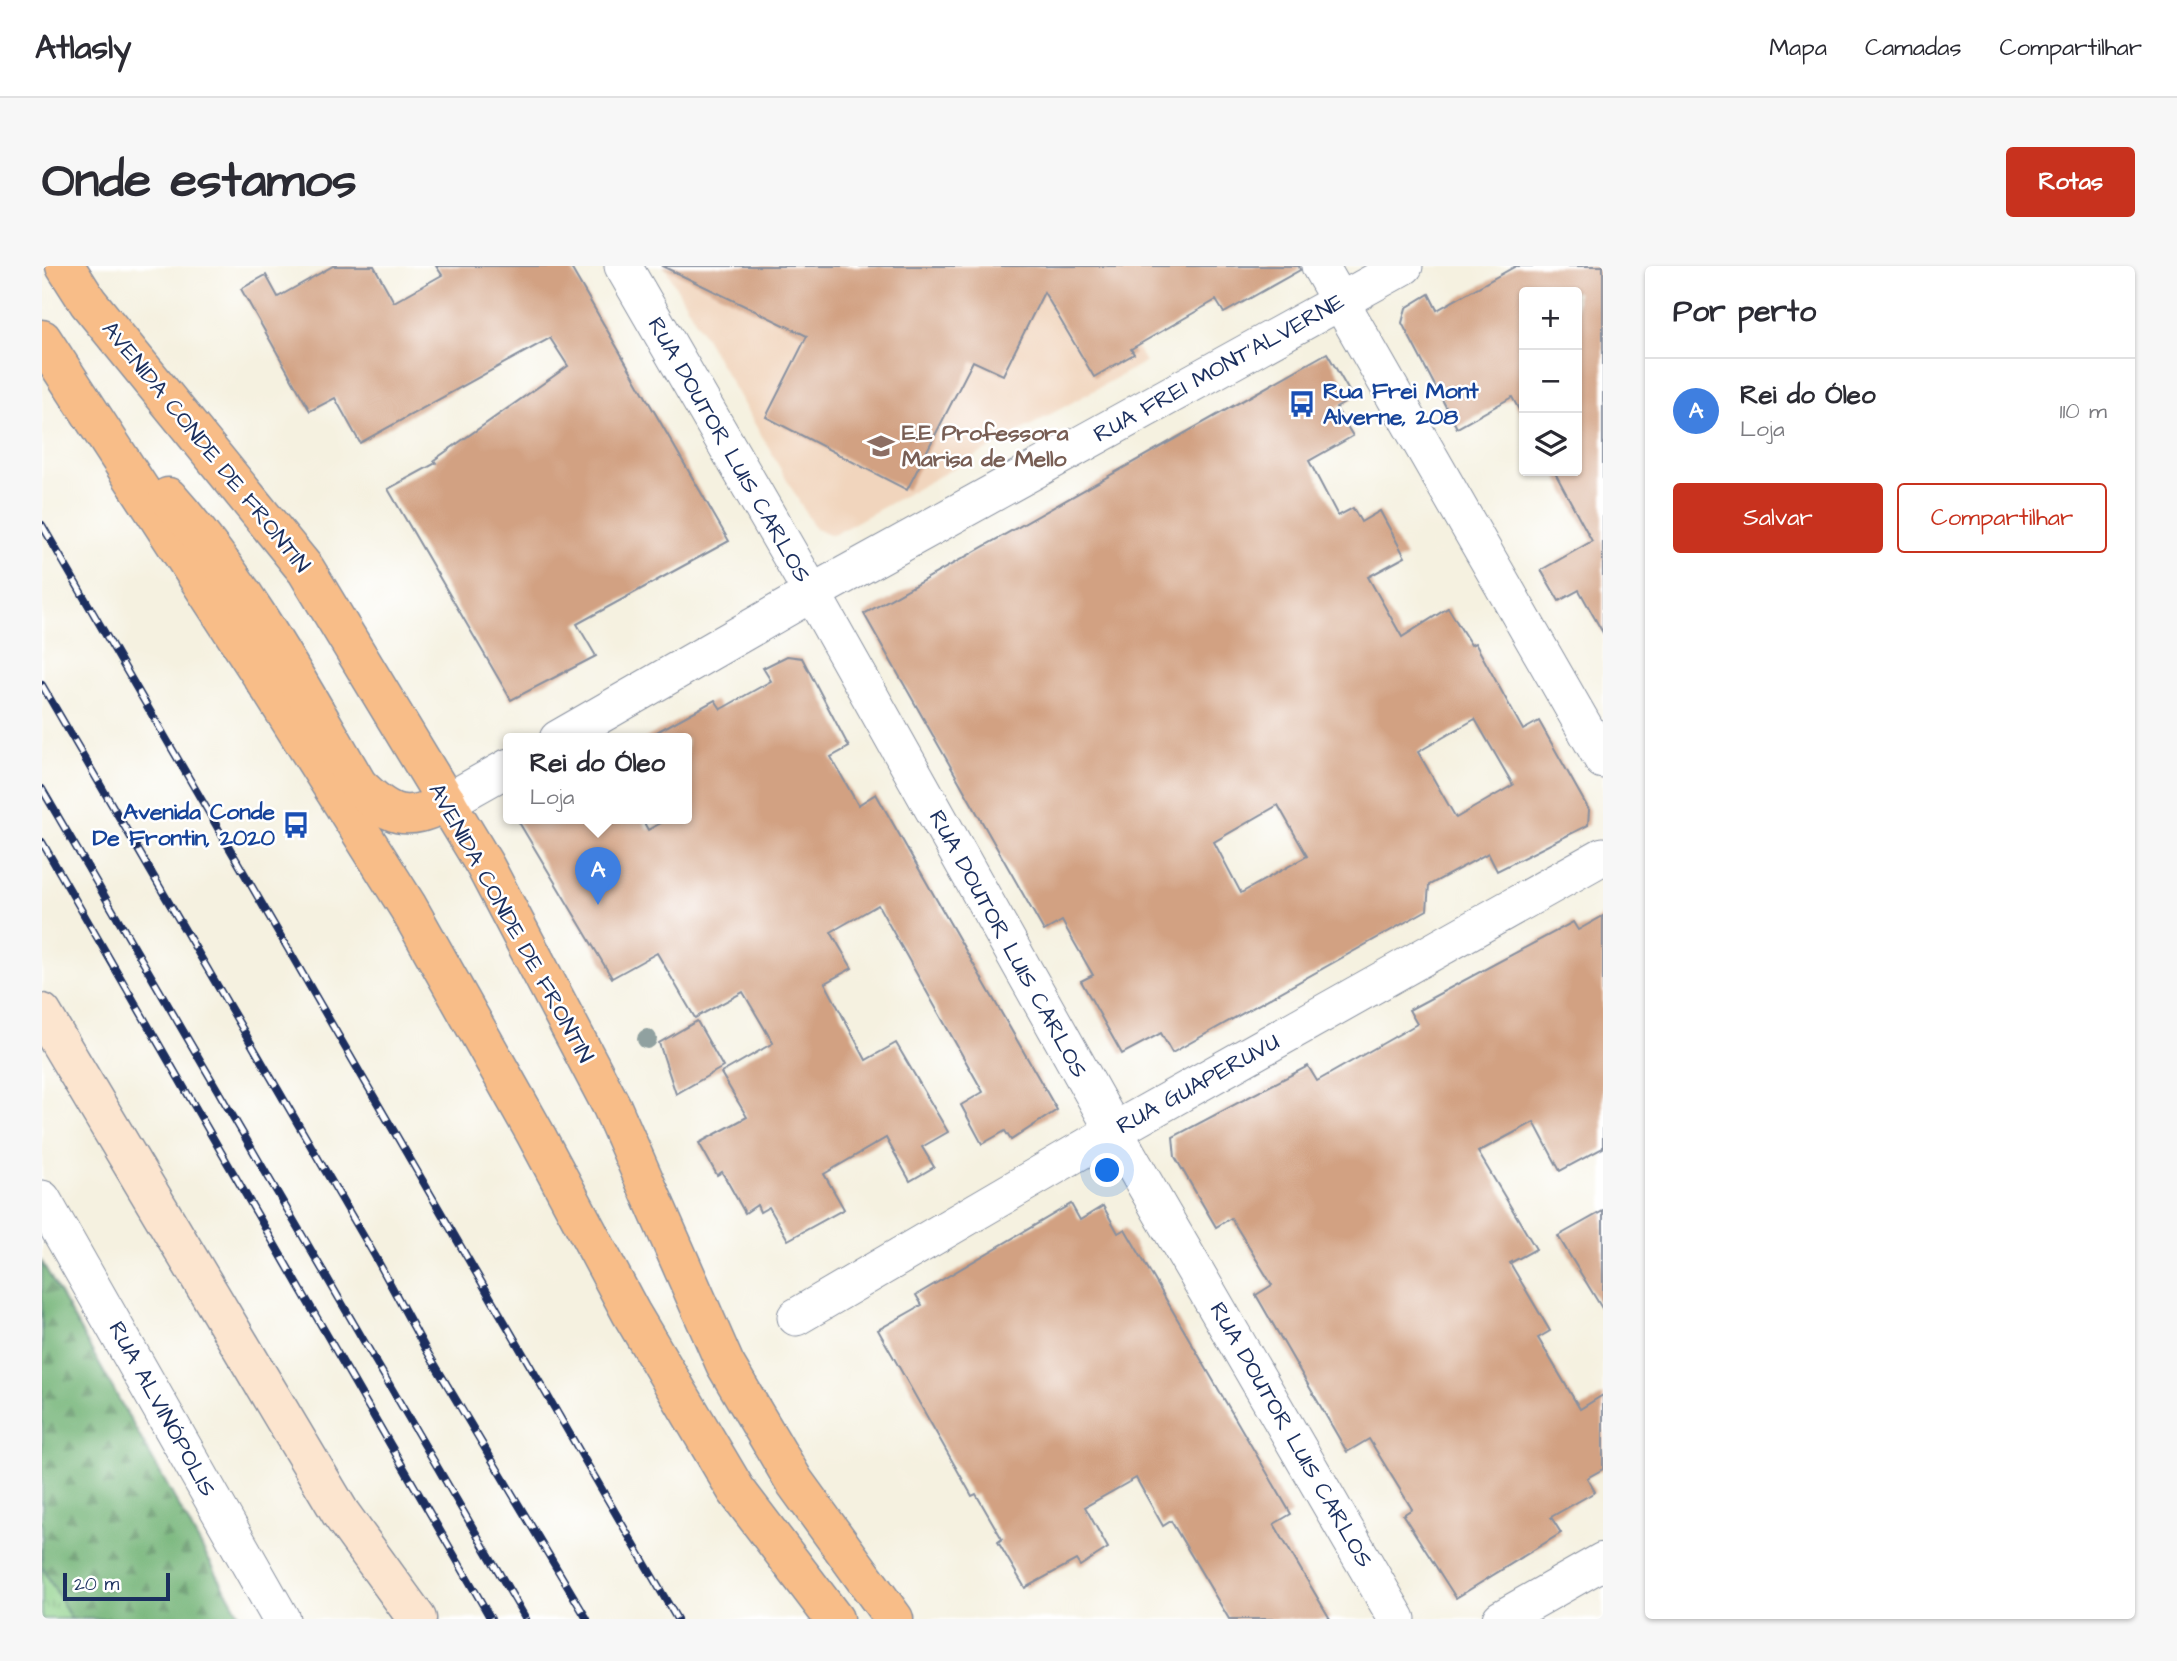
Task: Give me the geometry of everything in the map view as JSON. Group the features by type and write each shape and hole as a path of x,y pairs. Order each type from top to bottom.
{"highway":[{"name":"AVENIDA CONDE DE FRONTIN","path":"65,266 88,302 306,570 484,864 612,1107 724,1364 794,1481 894,1619"},
{"path":"42,339 408,908 535,1133 631,1313 736,1490 834,1619"},
{"path":"89,410 205,538 254,608 358,785 379,806 395,815 427,812 447,802"}],"street":[{"name":"RUA DOUTOR LUIS CARLOS","path":"623,266 812,593 1114,1131 1397,1619"},
{"path":"1320,266 1603,760"},
{"name":"RUA FREI MONT'ALVERNE","path":"568,733 812,593 1404,266"},
{"path":"447,802 503,770"},
{"name":"RUA GUAPERUVU","path":"796,1317 1114,1131 1603,856"},
{"path":"42,1013 341,1514 417,1619"},
{"name":"RUA ALVINÓPOLIS","path":"42,1199 281,1619"},
{"path":"1501,1619 1603,1561"}],"shaded area":[{"name":"E.E Professora Marisa de Mello","path":"664,266 1089,266 1145,362 833,535 815,529"}],"green space":[{"path":"42,1262 242,1619 71,1619 42,1566"},
{"path":"42,1566 71,1619 42,1619"}],"building":[{"path":"333,266 374,266 394,302 442,275 436,266 570,266 729,541 577,624 596,656 511,700 388,489 436,463 434,460 568,366 550,338 360,443 335,398 310,411 241,289 266,275 278,297"},
{"name":"E.E Professora Marisa de Mello","path":"662,266 1299,266 1300,270 1224,313 1216,300 1131,349 1134,354 1094,377 1044,292 1003,375 973,361 907,490 766,417 807,336"},
{"path":"1516,266 1603,266 1603,633 1579,590 1559,601 1541,570 1592,541 1557,476 1582,476 1582,287 1519,287 1519,410 1512,397 1457,428 1402,323 1406,308 1429,294 1437,310"},
{"path":"1327,353 1353,398 1336,408 1353,436 1309,461 1338,516 1353,508 1361,522 1380,511 1405,557 1368,577 1402,637 1448,608 1471,645 1475,643 1523,730 1539,721 1589,810 1588,825 1497,871 1488,853 1429,885 1427,910 1172,1053 1161,1033 1122,1054 1081,981 1093,975 1062,921 1044,931 864,614","holes":["1475,719 1513,785 1456,818 1418,752","1278,805 1307,856 1241,893 1214,842"]},
{"path":"787,656 802,658 849,747 831,757 858,805 876,794 1057,1110 1011,1140 1005,1131 982,1144 961,1105 983,1092 878,905 831,932 852,968 825,983 866,1060 896,1043 948,1132 922,1147 934,1167 910,1181 886,1138 824,1174 844,1209 788,1240 769,1207 760,1212 757,1205 745,1213 722,1172 717,1175 699,1143 747,1117 721,1073 773,1043 743,992 695,1018 657,953 612,978 520,824 645,824 648,830 659,824 692,824 692,733 655,733 715,700 721,709 771,681 763,668"},
{"path":"1603,916 1603,1148 1560,1171 1534,1122 1478,1152 1536,1249 1510,1263 1550,1331 1538,1338 1580,1409 1603,1395 1603,1469 1587,1478 1595,1492 1551,1517 1561,1533 1456,1598 1403,1515 1412,1509 1369,1439 1347,1452 1256,1295 1272,1285 1231,1218 1216,1227 1175,1157 1173,1137 1308,1066 1317,1081 1417,1024 1409,1010 1573,922 1578,930"},
{"path":"697,1021 723,1067 676,1094 659,1043"},
{"path":"1071,1204 1080,1220 1103,1206 1118,1233 1125,1229 1291,1514 1274,1524 1330,1619 1229,1619 1171,1521 1163,1526 1136,1478 1085,1507 1108,1548 1080,1566 1076,1560 1025,1588 998,1542 1002,1539 976,1494 972,1496 878,1330 922,1305 916,1295"},
{"path":"1603,1211 1603,1310 1558,1236"}],"railway":[{"path":"42,525 677,1619"},
{"path":"42,685 375,1256 425,1348 587,1619"},
{"path":"42,789 526,1619"},
{"path":"42,842 491,1619"}],"place":[{"name":"Rua Frei Mont Alverne, 208","path":"1302,404"},
{"name":"E.E Professora Marisa de Mello","path":"881,446"},
{"name":"Avenida Conde De Frontin, 2020","path":"296,825"},
{"name":"Rei do Óleo","path":"598,905"}]}
